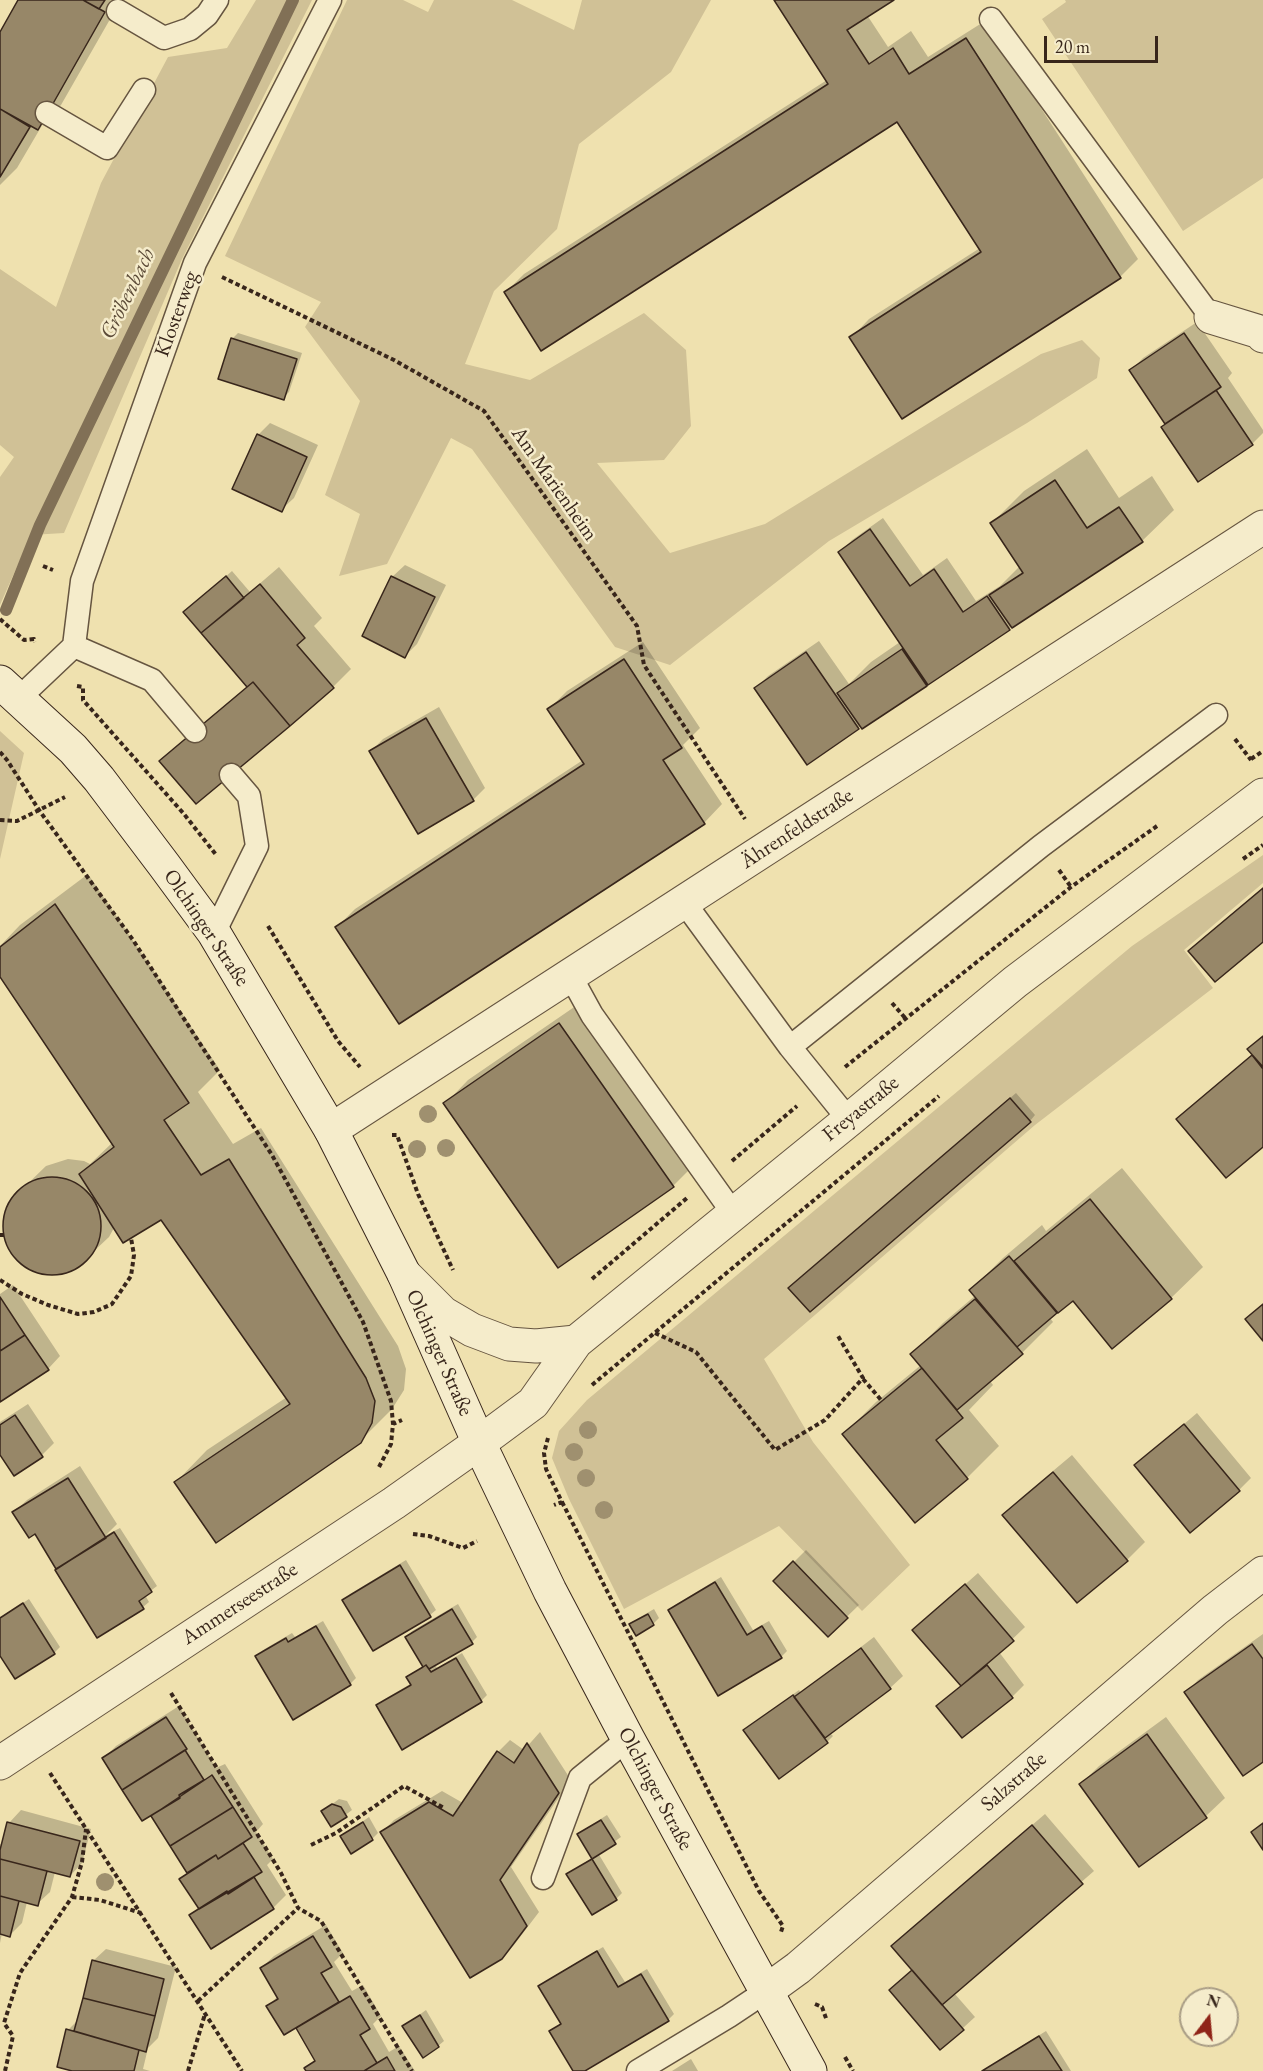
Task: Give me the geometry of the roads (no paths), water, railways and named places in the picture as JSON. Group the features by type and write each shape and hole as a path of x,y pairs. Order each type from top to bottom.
{"street":[{"path":"1211,317 1260,332 1263,336"},
{"name":"Ährenfeldstraße","path":"331,1130 1263,527"},
{"name":"Olchinger Straße","path":"9,691 73,749 99,779 214,933 331,1130 404,1274 479,1443 550,1591 765,1992 810,2071"},
{"name":"Freyastraße","path":"479,1443 533,1403 576,1342 1015,982 1263,795"},
{"path":"404,1274 443,1312 472,1330 509,1344 536,1346 576,1342"},
{"name":"Ammerseestraße","path":"0,1763 394,1503 479,1443"},
{"name":"Salzstraße","path":"765,1992 798,1968 1215,1610 1259,1585"}],"lane":[{"path":"118,11 164,38 190,29 207,15 217,0"},
{"name":"Klosterweg","path":"74,646 82,581 195,264 330,0"},
{"path":"991,19 1211,317"},
{"path":"47,113 107,148 144,90"},
{"path":"9,691 74,646 152,680 195,731"},
{"path":"790,1047 1041,846 1216,715"},
{"path":"214,933 257,846 249,796 231,775"},
{"path":"684,902 790,1047 849,1120"},
{"path":"570,975 592,1016 733,1213"},
{"path":"543,1878 580,1778 628,1739"},
{"path":"638,2071 765,1992"}],"waterway":[{"name":"Gröbenbach","path":"6,610 40,525 293,0"}]}
